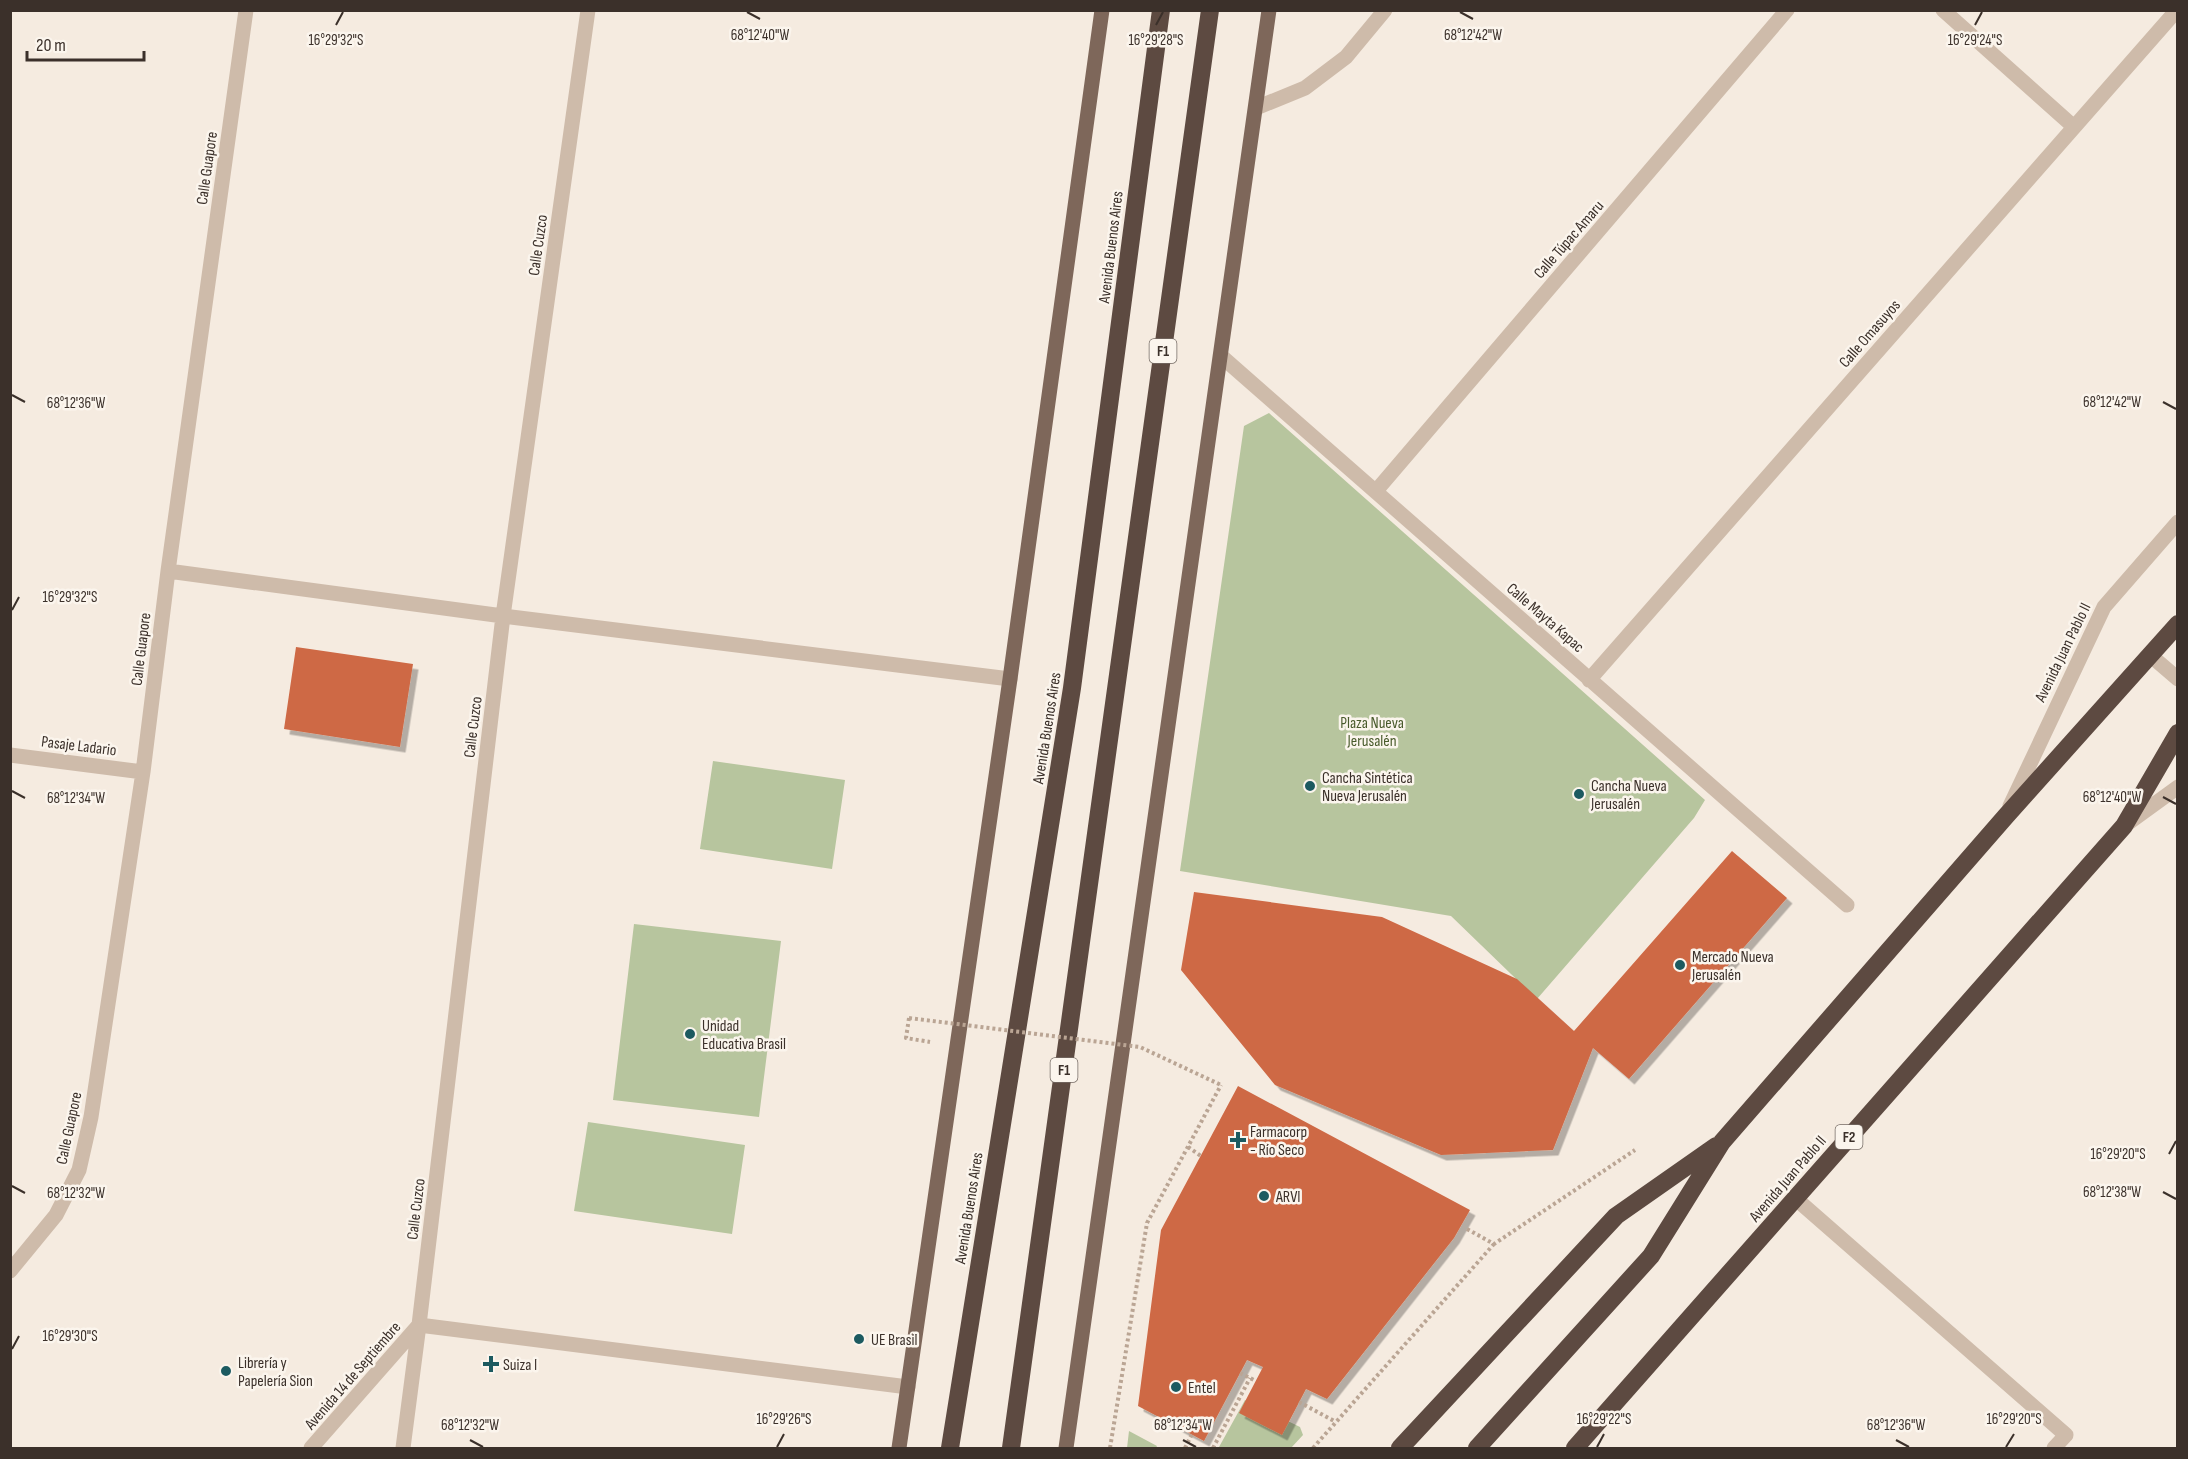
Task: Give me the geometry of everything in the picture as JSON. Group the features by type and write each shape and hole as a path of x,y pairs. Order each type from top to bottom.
{"highway":[{"name":"Avenida Buenos Aires","path":"950,1449 1072,688 1161,10"},
{"name":"F1","path":"1011,1449 1210,10"},
{"name":"Avenida Juan Pablo II","path":"1477,1449 1651,1256 1722,1142 2006,816 2178,624"},
{"name":"Avenida Juan Pablo II","path":"1575,1449 2124,826 2178,734"},
{"path":"1400,1449 1616,1216 1722,1142"}],"main road":[{"name":"Avenida Buenos Aires","path":"899,1449 1010,679 1102,10"},
{"path":"1066,1449 1269,10"}],"street":[{"name":"Calle Guapore","path":"10,1270 56,1215 79,1170 91,1117 143,772 168,571 246,10"},
{"name":"Calle Cuzco","path":"403,1449 503,616 588,10"},
{"path":"1256,108 1305,88 1346,57 1385,10"},
{"name":"Calle Túpac Amaru","path":"1376,491 1787,10"},
{"path":"1943,10 2073,127"},
{"name":"Calle Omasuyos","path":"1589,680 2177,10"},
{"name":"Calle Mayta Kapac","path":"1221,356 1847,905"},
{"name":"Avenida Juan Pablo II","path":"2006,816 2104,607 2178,522"},
{"path":"168,571 503,616 1010,679"},
{"path":"2150,655 2178,679"},
{"name":"Pasaje Ladario","path":"10,755 143,772"},
{"name":"Avenida Juan Pablo II","path":"2124,826 2178,787"},
{"path":"1795,1198 2066,1435 2054,1449"},
{"path":"419,1326 908,1387"},
{"name":"Avenida 14 de Septiembre","path":"311,1449 419,1326"}],"path":[{"path":"906,1038 909,1017 1140,1047 1221,1085 1147,1223 1110,1449"},
{"path":"1188,1147 1201,1156"},
{"path":"1313,1449 1494,1244 1635,1150"},
{"path":"1467,1229 1494,1244"},
{"path":"1240,1373 1256,1381"},
{"path":"1213,1449 1250,1378"},
{"path":"1299,1402 1336,1422"},
{"path":"1185,1449 1192,1434"}],"green space":[{"name":"Plaza Nueva Jerusalén","path":"1269,413 1705,800 1694,818 1537,999 1451,916 1180,871 1244,426"},
{"path":"713,761 845,780 832,869 700,849"},
{"path":"634,924 781,941 759,1117 613,1100"},
{"path":"588,1122 745,1145 732,1234 574,1211"},
{"path":"1245,1400 1300,1427 1303,1435 1291,1448 1219,1447"},
{"path":"1129,1431 1157,1446 1156,1448 1127,1448"}],"building":[{"path":"296,647 413,664 400,747 284,729"},
{"path":"1732,851 1787,898 1629,1079 1593,1048 1553,1150 1441,1155 1275,1085 1181,970 1194,892 1382,917 1517,979 1574,1031"},
{"path":"1238,1086 1470,1210 1454,1238 1327,1399 1306,1389 1282,1435 1239,1413 1263,1367 1247,1360 1204,1441 1138,1406 1161,1230"}],"place":[{"name":"Cancha Sintética Nueva Jerusalén","path":"1310,786"},
{"name":"Cancha Nueva Jerusalén","path":"1579,794"},
{"name":"Mercado Nueva Jerusalén","path":"1680,965"},
{"name":"Unidad Educativa Brasil","path":"690,1034"},
{"name":"Farmacorp - Río Seco","path":"1238,1140"},
{"name":"ARVI","path":"1264,1196"},
{"name":"UE Brasil","path":"859,1339"},
{"name":"Suiza I","path":"491,1364"},
{"name":"Librería y Papelería Sion","path":"226,1371"},
{"name":"Entel","path":"1176,1387"}]}
